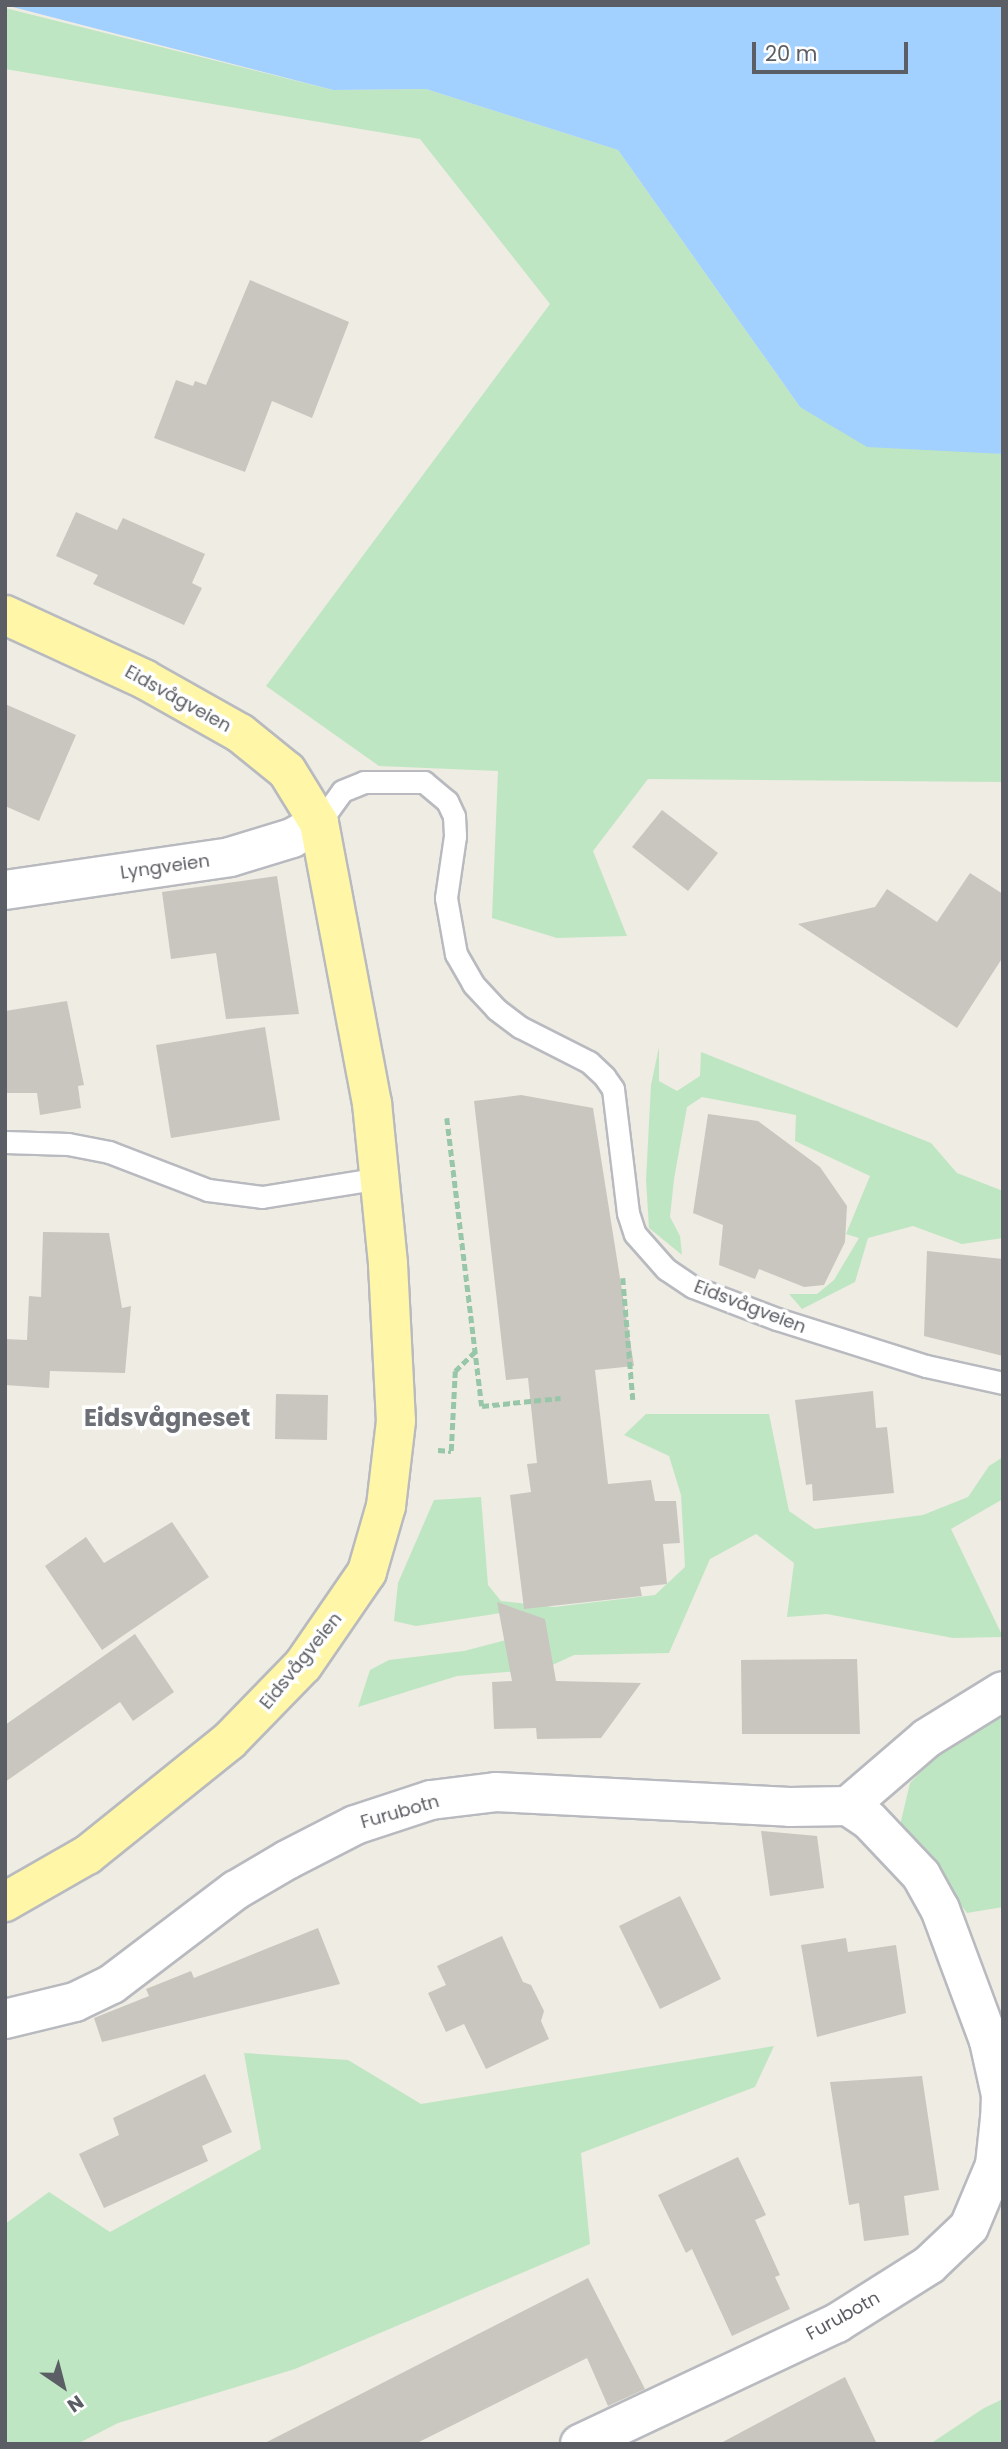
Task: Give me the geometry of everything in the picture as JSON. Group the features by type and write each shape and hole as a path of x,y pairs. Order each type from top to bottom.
{"main road":[{"name":"Eidsvågveien","path":"5,615 144,678 240,733 287,771 319,823 372,1103 381,1178 396,1421 386,1506 367,1572 303,1665 229,1741 87,1855 5,1902"}],"street":[{"name":"Lyngveien","path":"5,890 230,857 292,838 319,823"},
{"path":"848,1806 927,1738 1003,1690"},
{"name":"Furubotn","path":"5,2019 75,2002 112,1984 236,1890 287,1860 355,1825 431,1800 496,1792 790,1807 848,1806 891,1841 921,1875 940,1909 965,1967 1002,2095 995,2165 969,2227 929,2265 837,2323 580,2444"}],"lane":[{"name":"Eidsvågveien","path":"319,823 342,791 364,782 424,782 447,801 454,816 455,836 446,898 456,954 473,984 496,1009 520,1027 589,1062 612,1089 623,1194 635,1234 666,1269 727,1301 868,1348 1003,1383"},
{"path":"5,1142 68,1144 109,1152 208,1190 262,1197 381,1178"}],"path":[{"path":"447,1118 482,1406 561,1398"},
{"path":"634,1400 621,1284 635,1234"}],"green space":[{"path":"5,8 333,90 426,89 618,150 800,407 945,448 1003,454 1003,782 648,779 593,851 627,936 557,938 492,918 498,771 379,766 266,686 550,304 420,139 5,69"},
{"path":"659,1047 659,1081 677,1091 700,1076 701,1052 931,1143 957,1173 1003,1191 1003,1238 962,1244 913,1226 868,1238 855,1282 802,1309 789,1294 817,1294 834,1280 859,1238 846,1234 870,1176 795,1141 796,1115 702,1097 687,1107 674,1179 670,1217 680,1236 682,1255 649,1228 646,1180 651,1085"},
{"path":"646,1414 769,1414 789,1511 815,1529 923,1515 968,1497 989,1466 1003,1457 1003,1499 951,1529 1003,1637 953,1638 827,1614 787,1617 794,1563 756,1534 710,1559 669,1653 574,1655 544,1669 457,1676 358,1707 370,1670 389,1660 464,1651 521,1636 546,1620 501,1613 416,1626 394,1621 398,1583 434,1500 481,1497 488,1585 501,1601 554,1607 655,1595 685,1567 681,1495 669,1456 624,1435"},
{"path":"1003,1712 1003,1907 967,1913 900,1825 910,1783 941,1751"},
{"path":"774,2046 755,2087 581,2153 590,2244 295,2369 118,2423 77,2444 5,2444 5,2224 49,2192 110,2232 261,2149 244,2053 348,2060 421,2104"},
{"path":"1003,2399 1003,2444 930,2444 984,2408"}],"water":[{"path":"5,5 1003,5 1003,454 867,447 800,407 618,150 426,89 333,90"}],"building":[{"path":"250,280 349,322 312,418 272,401 245,472 154,438 176,380 193,386 195,381 206,385"},
{"path":"76,512 117,530 123,518 205,554 192,583 202,588 184,625 93,584 98,575 56,556"},
{"path":"5,704 76,735 39,821 5,806"},
{"path":"662,810 718,853 688,891 632,847"},
{"path":"970,873 1003,894 1003,957 957,1028 798,924 875,907 887,889 937,922"},
{"path":"277,876 299,1014 226,1019 216,953 171,959 162,892"},
{"path":"67,1001 84,1085 78,1086 81,1108 40,1115 37,1093 5,1093 5,1011"},
{"path":"265,1027 280,1120 171,1138 156,1045"},
{"path":"521,1095 593,1108 634,1366 595,1370 608,1484 651,1480 655,1501 676,1501 680,1543 663,1544 667,1584 640,1587 642,1596 524,1609 510,1495 531,1492 527,1464 537,1463 528,1378 506,1380 474,1101"},
{"path":"708,1114 758,1121 820,1167 847,1206 845,1242 824,1285 804,1287 759,1269 755,1279 719,1265 723,1225 693,1213"},
{"path":"43,1232 109,1233 122,1308 131,1306 125,1373 50,1371 49,1388 5,1385 5,1339 27,1340 29,1296 41,1297"},
{"path":"927,1251 1003,1259 1003,1356 924,1336"},
{"path":"873,1391 876,1428 887,1427 894,1493 813,1501 812,1484 806,1485 795,1400"},
{"path":"276,1394 328,1395 327,1440 275,1439"},
{"path":"172,1522 209,1577 102,1650 45,1566 86,1537 104,1563"},
{"path":"497,1602 545,1619 556,1681 641,1683 601,1738 537,1739 536,1728 494,1729 492,1682 512,1681"},
{"path":"135,1634 174,1692 133,1721 120,1702 5,1782 5,1725"},
{"path":"857,1659 860,1734 742,1734 741,1660"},
{"path":"761,1831 817,1836 824,1888 770,1896"},
{"path":"680,1896 721,1979 660,2009 619,1926"},
{"path":"318,1928 340,1984 102,2042 94,2018 149,1996 146,1989 191,1971 194,1978"},
{"path":"502,1936 523,1982 531,1985 544,2011 541,2021 549,2039 486,2069 464,2024 446,2032 428,1993 446,1985 437,1966"},
{"path":"846,1938 848,1952 896,1945 906,2013 817,2037 801,1945"},
{"path":"205,2074 232,2132 202,2146 208,2161 104,2208 79,2154 119,2135 113,2118"},
{"path":"922,2076 939,2190 904,2196 909,2235 864,2241 859,2203 849,2205 830,2082"},
{"path":"738,2157 766,2215 755,2220 780,2275 775,2277 790,2309 732,2336 692,2249 686,2253 658,2195"},
{"path":"588,2278 645,2389 608,2406 587,2358 415,2444 263,2444"},
{"path":"845,2377 877,2444 719,2444 826,2387"}],"district":[{"name":"Eidsvågneset","path":"167,1418"}]}
